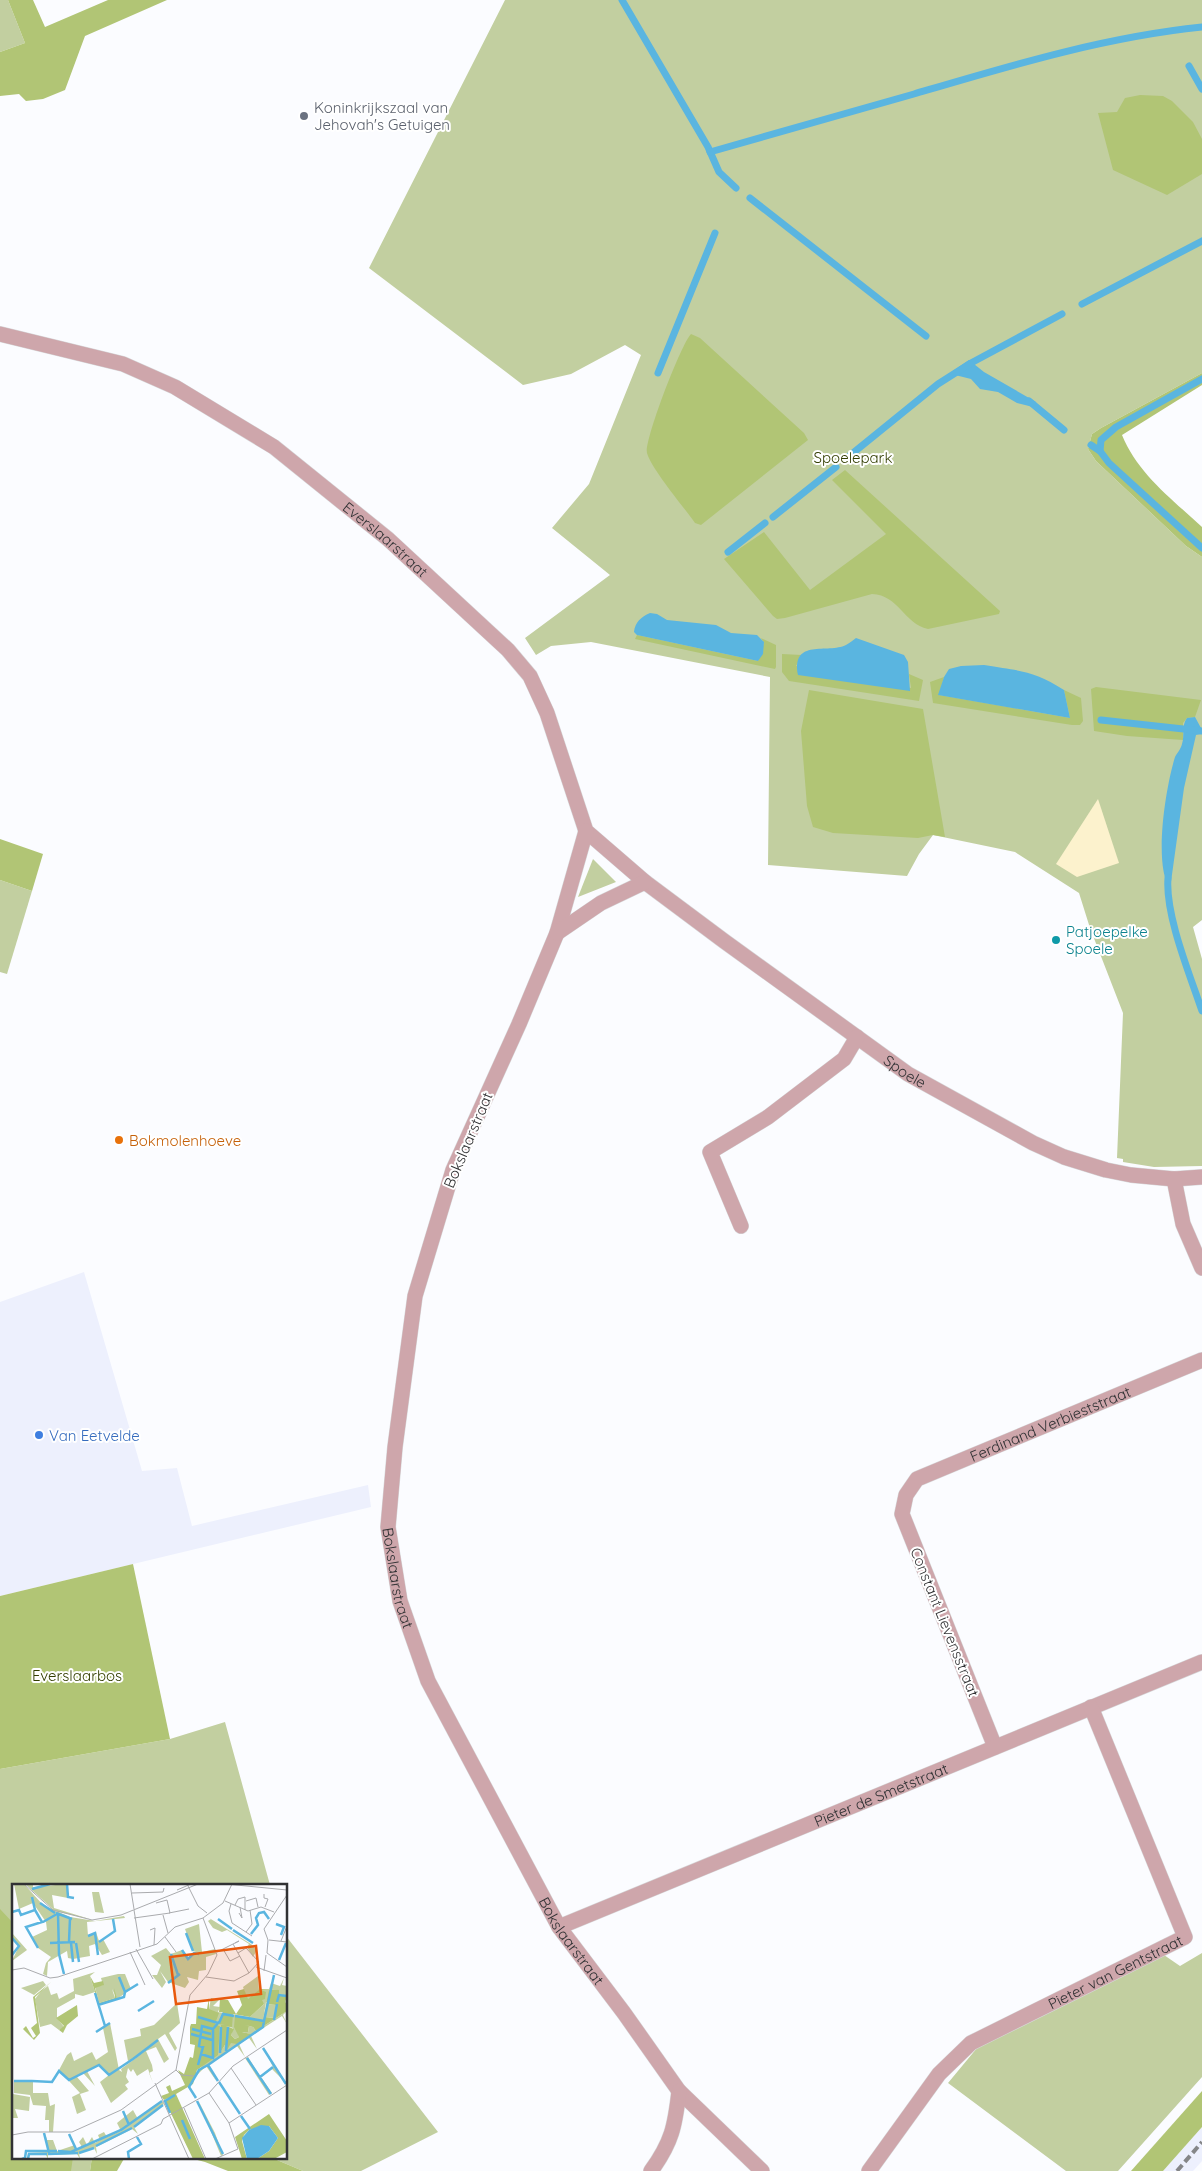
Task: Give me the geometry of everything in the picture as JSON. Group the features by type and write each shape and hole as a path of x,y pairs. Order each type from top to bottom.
{"street":[{"name":"Everslaarstraat","path":"0,334 123,364 175,388 274,447 388,539 508,650 530,676 547,713 586,831"},
{"path":"557,933 601,902 645,882 586,831"},
{"name":"Bokslaarstraat","path":"586,831 557,933 519,1024 453,1170 415,1296 395,1447 388,1527 400,1601 428,1681 558,1927 624,2013 679,2091"},
{"name":"Spoele","path":"645,882 908,1074 1033,1143 1064,1157 1106,1170 1174,1179 1202,1177"},
{"path":"741,1226 710,1152 768,1117 844,1059 857,1037"},
{"path":"1174,1179 1183,1224 1202,1268"},
{"name":"Ferdinand Verbieststraat","path":"906,1495 917,1479 1202,1360"},
{"name":"Constant Lievensstraat","path":"906,1495 902,1514 995,1747"},
{"name":"Pieter de Smetstraat","path":"558,1927 1202,1662"},
{"name":"Pieter van Gentstraat","path":"869,2171 939,2074 971,2043 1185,1937 1091,1707"},
{"path":"651,2171 665,2151 676,2123 679,2091"},
{"path":"679,2091 762,2171"}],"shaded area":[{"path":"84,1272 142,1471 177,1468 192,1526 368,1485 371,1507 0,1596 0,1302"},
{"path":"1202,2127 1202,2161 1193,2171 1163,2171"}],"green space":[{"path":"0,0 8,0 25,43 0,52"},
{"path":"8,0 33,0 45,27 108,0 167,0 85,36 65,90 43,99 26,101 19,94 0,96 0,52 25,43"},
{"name":"Spoelepark","path":"505,0 1202,0 1202,373 1092,434 1088,449 1096,461 1186,546 1202,557 1202,920 1193,927 1202,959 1202,1166 1154,1167 1123,1162 1123,1159 1117,1158 1123,1013 1090,928 1079,893 1015,852 933,835 919,854 907,876 768,865 770,677 591,642 551,646 536,655 525,638 610,575 552,528 589,484 641,355 625,345 571,374 523,385 369,268"},
{"path":"1140,95 1163,96 1172,101 1193,122 1202,139 1202,174 1167,195 1113,170 1098,113 1117,112 1125,98"},
{"path":"691,334 700,338 804,433 808,440 701,525 695,523 655,469 647,453 651,431 664,393 679,355"},
{"path":"1202,373 1202,385 1122,435 1146,474 1202,527 1202,557 1186,546 1096,461 1088,449 1092,434 1101,428"},
{"path":"845,470 1000,611 999,614 928,629 913,622 889,599 872,594 785,618 777,619 773,616 724,559 764,532 810,590 886,534 832,480"},
{"path":"637,635 758,661 764,643 761,638 776,645 776,667 775,669 635,639"},
{"path":"782,654 802,655 796,666 911,688 909,674 923,680 919,701 789,681 782,672"},
{"path":"944,677 939,695 1070,718 1064,690 1081,698 1083,721 1080,725 1072,725 933,703 930,682"},
{"path":"1096,687 1201,700 1195,717 1187,718 1183,723 1183,740 1127,736 1094,731 1091,689"},
{"path":"809,690 923,709 945,837 933,835 918,838 833,833 813,827 807,806 801,731"},
{"path":"0,839 43,854 32,891 0,880"},
{"path":"593,859 616,882 578,897"},
{"path":"0,880 32,891 7,974 0,972"},
{"name":"Everslaarbos","path":"133,1564 170,1739 0,1769 0,1596"},
{"path":"225,1722 270,1884 12,1884 12,2158 92,2158 90,2171 0,2171 0,1769 170,1739"},
{"path":"0,1909 12,1922 12,2158 73,2158 71,2171 0,2171"},
{"path":"288,1939 438,2132 361,2171 303,2171 272,2158 288,2158"},
{"path":"1202,1953 1202,2077 1118,2171 1066,2171 948,2083 977,2048 1164,1955 1180,1966"},
{"path":"1202,2091 1202,2127 1163,2171 1131,2171"},
{"path":"92,2158 124,2158 117,2171 90,2171"},
{"path":"190,2158 272,2158 303,2171 228,2171"}],"sand":[{"path":"1098,799 1119,863 1077,877 1056,864"}],"water":[{"path":"969,360 984,372 1036,402 1037,408 1017,403 998,392 980,389 971,379 955,375 953,371"},
{"path":"650,613 657,614 667,620 716,625 731,633 757,635 764,642 763,654 758,661 637,635 634,632 637,623 641,618"},
{"path":"856,638 904,655 908,662 910,691 798,675 797,663 800,656 805,652 846,645"},
{"path":"984,665 1017,670 1053,683 1064,690 1070,718 938,695 949,669 961,666"},
{"path":"1195,717 1201,728 1201,734 1196,735 1184,788 1170,889 1162,862 1165,805 1175,757 1183,741 1184,724 1187,718"}],"waterway":[{"path":"622,0 708,147 719,172 736,188"},
{"path":"710,152 1057,54 1129,38 1202,27"},
{"path":"1189,66 1202,89"},
{"path":"750,198 926,336"},
{"path":"658,373 715,233"},
{"path":"1082,304 1202,241"},
{"path":"848,457 938,384 971,363 1062,314"},
{"path":"1202,379 1116,427 1101,440 1100,451 1109,463 1202,548"},
{"path":"1029,401 1064,430"},
{"path":"1091,445 1100,451"},
{"path":"773,517 836,467"},
{"path":"728,552 765,523"},
{"path":"1101,720 1202,731"},
{"path":"1168,878 1168,893 1174,927 1202,1011"}],"railway":[{"path":"1177,2171 1202,2142"}],"place":[{"name":"Koninkrijkszaal van Jehovah's Getuigen","path":"304,116"},
{"name":"Patjoepelke Spoele","path":"1056,940"},
{"name":"Bokmolenhoeve","path":"119,1140"},
{"name":"Van Eetvelde","path":"39,1435"}]}
